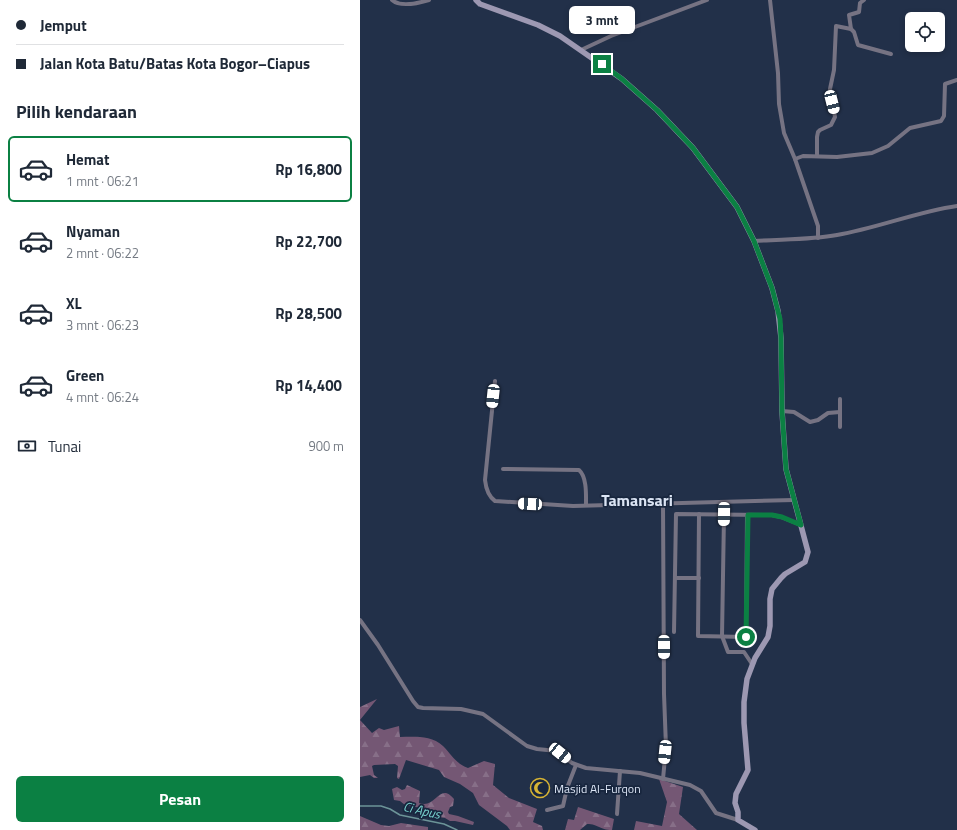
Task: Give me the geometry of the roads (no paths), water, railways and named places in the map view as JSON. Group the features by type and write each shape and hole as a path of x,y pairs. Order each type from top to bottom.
{"main road":[{"path":"476,0 480,4 538,25 560,36 622,79 657,110 693,148 737,207 754,241 772,288 780,319 782,411 786,469 808,552 804,563 781,578 772,589 769,605 770,631 752,664 747,679 744,702 744,738 748,771 737,790 735,799 738,820 755,830"}],"street":[{"path":"392,0 398,4 429,0"},
{"path":"581,50 611,36 707,0"},
{"path":"770,0 778,73 780,111 784,133 795,159 818,226 818,238"},
{"path":"864,0 860,3 859,12 849,15 851,29 854,32 858,45 891,54"},
{"path":"817,156 818,132 831,125 835,117 830,89 834,70 836,26 851,29"},
{"path":"795,159 803,156 837,156 872,153 888,146 910,128 942,120 944,116 945,84 957,80"},
{"path":"754,241 818,238 838,235 936,209 957,206"},
{"path":"495,381 485,480 491,498 495,501 501,503 573,506 794,500"},
{"path":"840,399 840,427"},
{"path":"782,411 794,412 810,422 818,420 828,413 840,412"},
{"path":"503,469 579,470 583,474 586,505"},
{"path":"662,779 666,747 664,686 663,503"},
{"path":"674,632 676,514 772,515 782,517 801,525"},
{"path":"699,514 698,636 746,637 748,515"},
{"path":"724,514 722,636 728,652 744,652 752,664"},
{"path":"675,578 699,578"},
{"path":"360,620 418,707 428,709 461,709 483,714 527,746 537,749 557,751 576,764 590,769 640,773 690,785 701,791 716,813 738,820"},
{"path":"547,810 563,806 576,764"},
{"path":"617,814 620,771"}],"waterway":[{"name":"Ci Apus","path":"360,806 381,806 400,815 444,824 457,830"}],"place":[{"name":"Masjid Al-Furqon","path":"540,788"}],"district":[{"name":"Tamansari","path":"637,500"}]}
